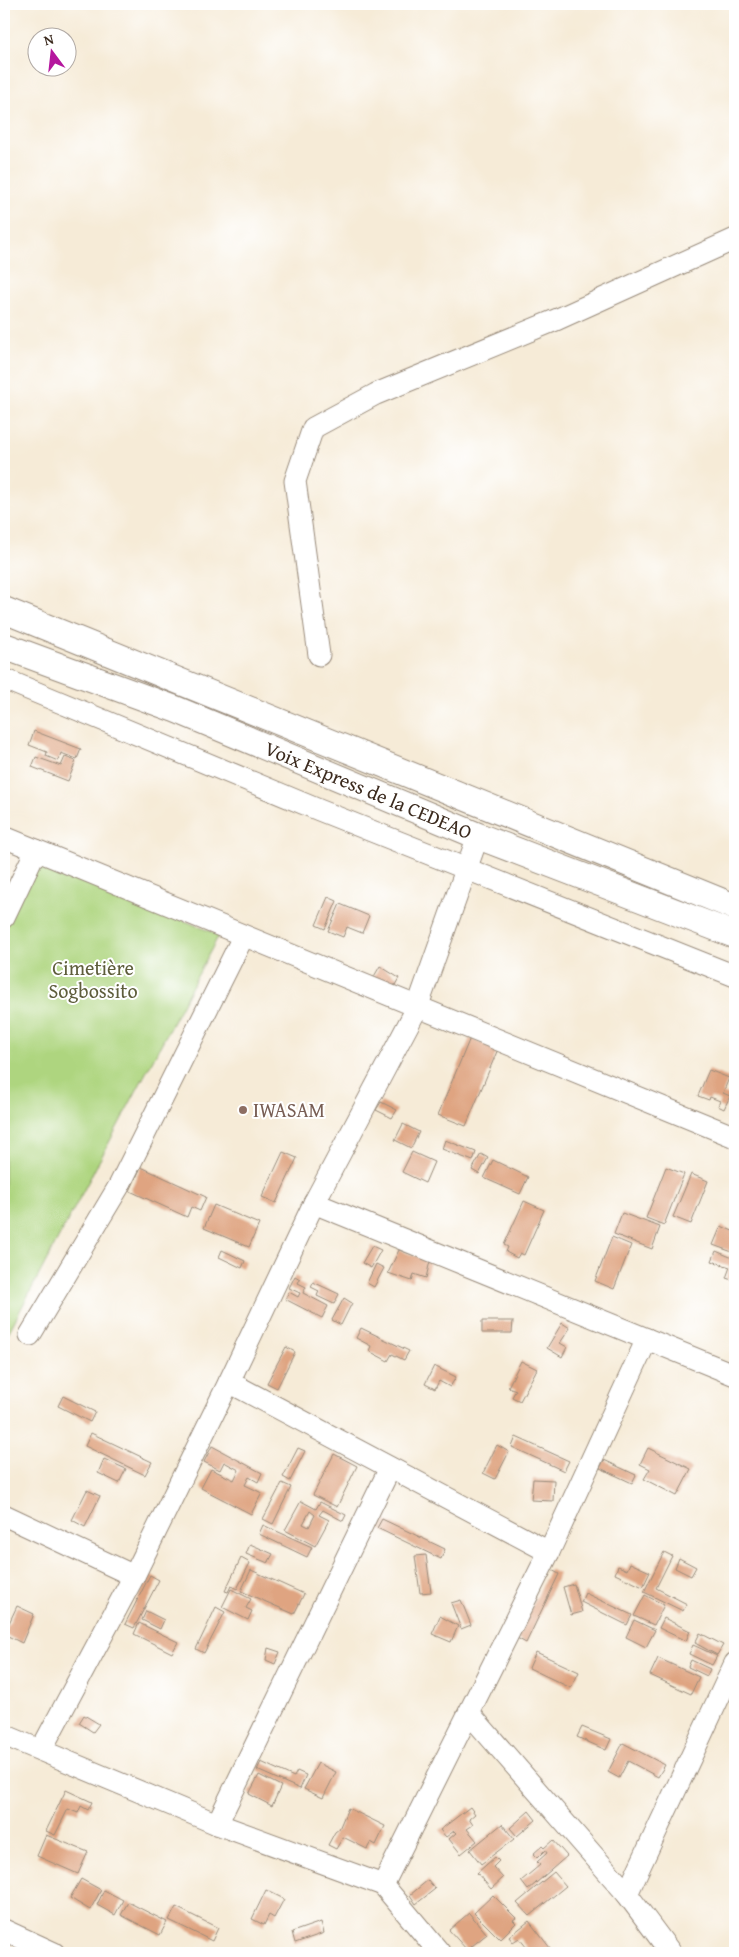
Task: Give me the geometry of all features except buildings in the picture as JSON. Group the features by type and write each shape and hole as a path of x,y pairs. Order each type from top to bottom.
{"main road":[{"path":"4,610 735,907"},
{"name":"Voix Express de la CEDEAO","path":"4,646 174,709 478,836 735,935"},
{"path":"337,778 350,750"}],"street":[{"path":"319,655 295,480 313,428 376,394 558,319 735,239"},
{"path":"4,678 319,810 735,976"},
{"path":"41,1750 134,1576 314,1203 417,1008 478,836"},
{"path":"4,837 243,937 735,1137"},
{"path":"4,917 36,850"},
{"path":"30,1335 119,1186 243,937"},
{"path":"314,1203 735,1375"},
{"path":"383,1885 549,1552 647,1339"},
{"path":"229,1382 549,1552"},
{"path":"217,1824 390,1468"},
{"path":"4,1515 134,1576"},
{"path":"627,1894 735,1663"},
{"path":"469,1714 627,1894 671,1953"},
{"path":"4,1735 217,1824 383,1885 440,1953"},
{"path":"4,1930 54,1953"}],"green space":[{"name":"Cimetière Sogbossito","path":"36,859 219,935 5,1339 4,926"}],"place":[{"name":"IWASAM","path":"243,1110"}]}
